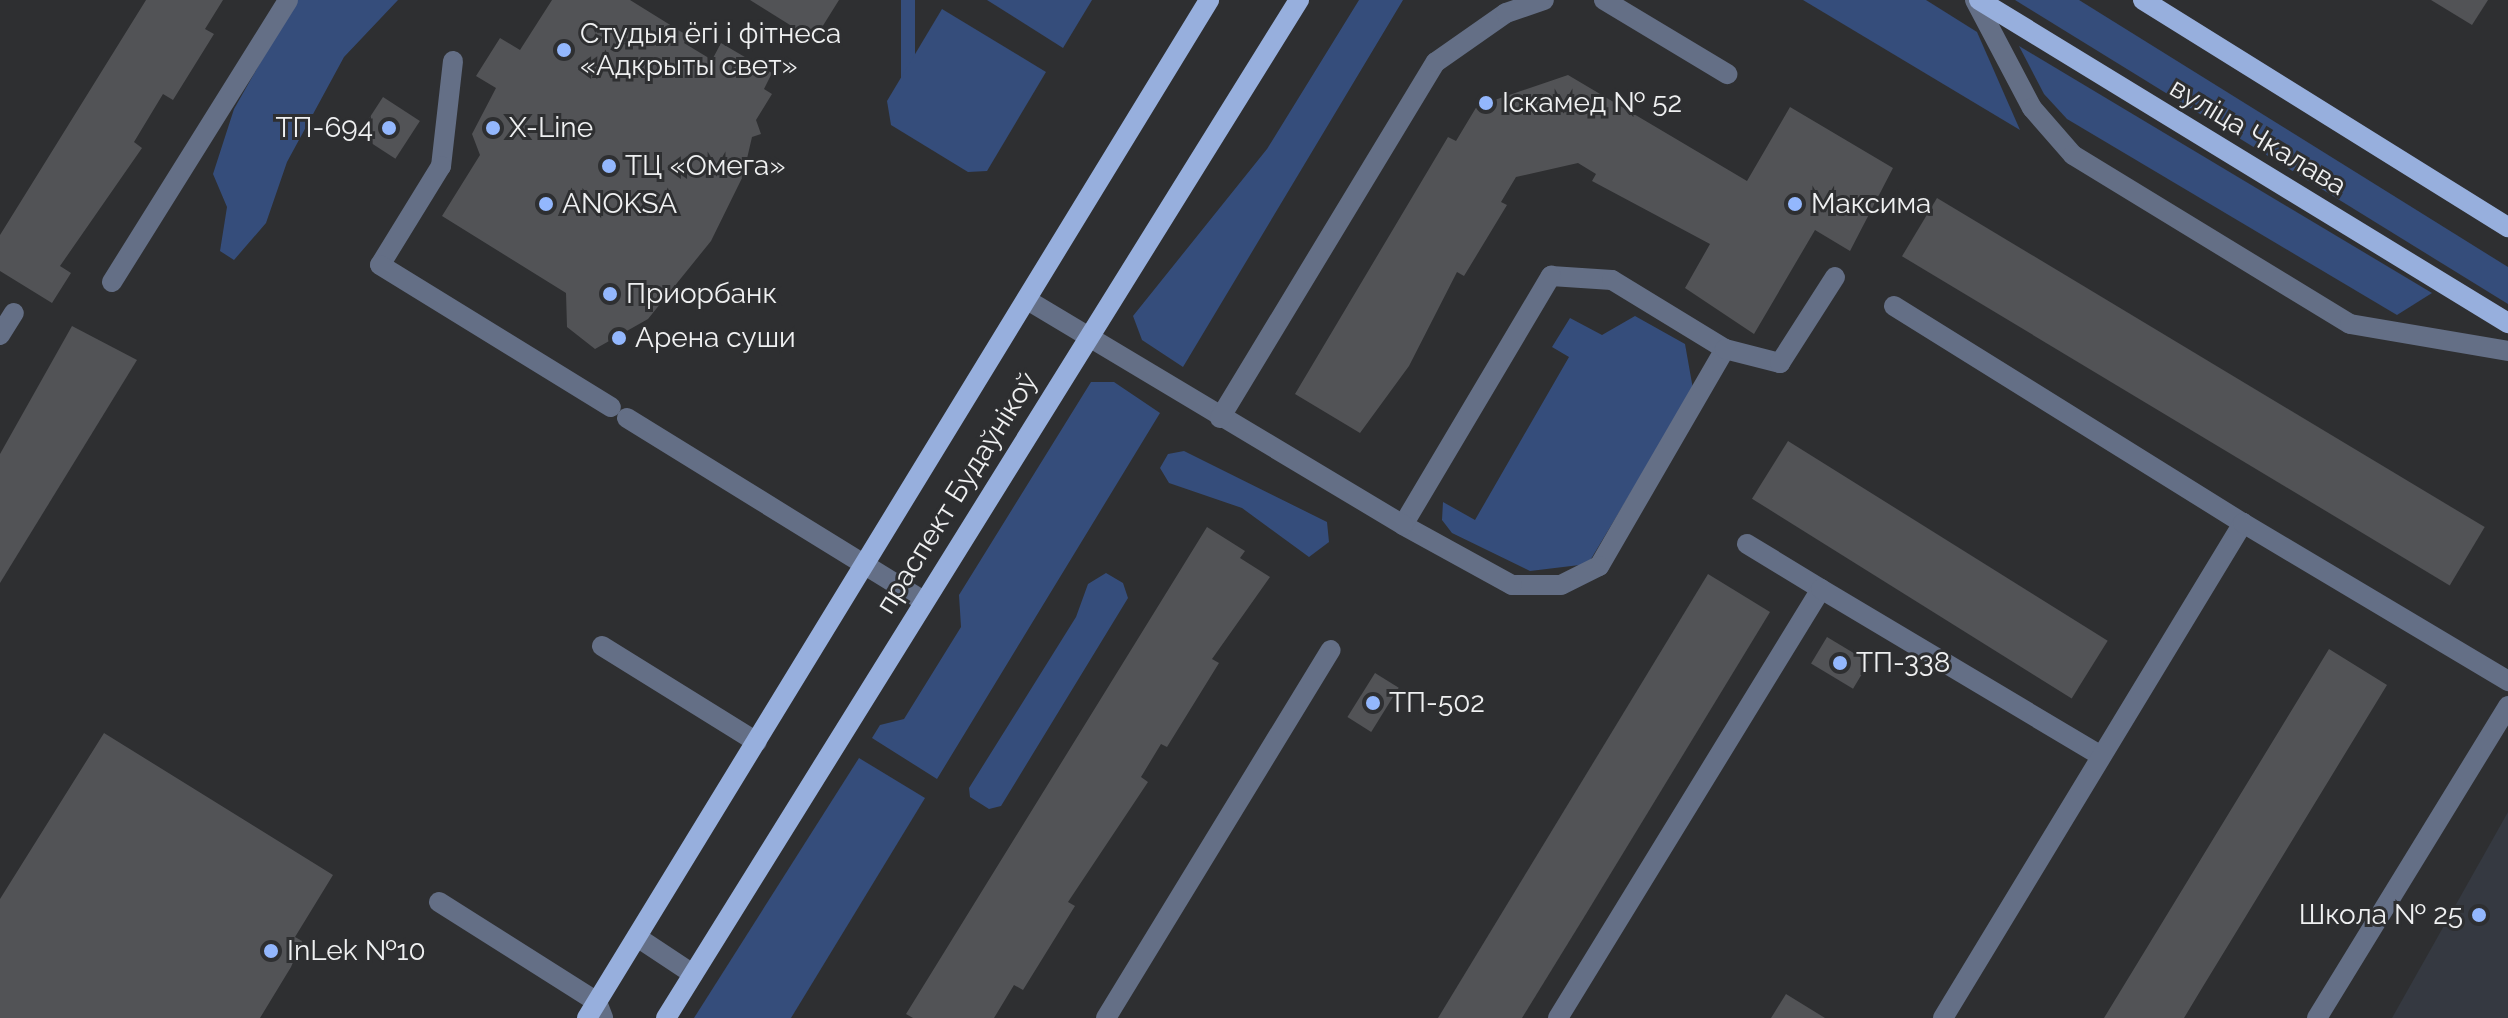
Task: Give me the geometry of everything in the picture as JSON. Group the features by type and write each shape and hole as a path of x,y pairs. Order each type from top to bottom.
{"main road":[{"name":"праспект Будаўнікоў","path":"596,1013 637,937 1029,301 1209,0"},
{"name":"праспект Будаўнікоў","path":"666,1018 1087,336 1299,0"},
{"name":"вуліца Чкалава","path":"1977,0 2508,323"},
{"name":"вуліца Чкалава","path":"2143,0 2508,227"}],"street":[{"path":"112,282 288,0"},
{"path":"1220,418 1436,62 1506,13 1544,0"},
{"path":"1604,0 1727,74"},
{"path":"1977,0 2032,108 2073,155 2350,324 2508,351"},
{"path":"453,61 441,166 380,265 923,601"},
{"path":"1403,525 1551,276 1612,280 1725,349 1780,363 1835,277"},
{"path":"1029,301 1220,418 1512,585 1561,585 1599,566 1725,349"},
{"path":"1894,306 2243,523 2508,681"},
{"path":"0,335 14,313"},
{"path":"1943,1018 2243,523"},
{"path":"1747,544 2101,756"},
{"path":"1558,1018 1821,589"},
{"path":"602,646 757,742"},
{"path":"1106,1018 1331,650"},
{"path":"2317,1018 2508,706"},
{"path":"439,902 596,1013"},
{"path":"637,937 693,974"}],"shaded area":[{"path":"296,0 398,0 344,57 287,162 266,223 234,260 220,251 227,207 213,174 234,109"},
{"path":"901,0 915,0 915,115 901,115"},
{"path":"987,0 1092,0 1063,48"},
{"path":"1359,0 1403,0 1183,367 1142,340 1133,316 1267,149"},
{"path":"1803,0 1926,0 1977,32 2020,130"},
{"path":"2015,0 2079,0 2508,267 2508,304"},
{"path":"942,9 1046,72 987,171 968,172 891,125 887,101"},
{"path":"2019,46 2432,293 2397,315 2067,119 2044,94"},
{"path":"1635,316 1685,344 1693,389 1588,564 1530,571 1452,533 1442,520 1443,502 1475,520 1569,357 1552,347 1570,318 1602,335"},
{"path":"1091,382 1114,382 1160,413 937,779 872,738 880,725 904,719 961,627 959,595"},
{"path":"1184,451 1327,522 1329,542 1309,557 1242,508 1169,483 1160,468 1168,454"},
{"path":"1106,573 1123,583 1128,598 1001,806 989,809 970,797 969,788 1076,617 1088,584"},
{"path":"859,758 925,798 791,1018 694,1018"},
{"name":"Школа № 25","path":"2508,812 2508,1018 2392,1018"}],"building":[{"path":"146,0 223,0 205,29 214,34 173,100 163,94 134,142 142,148 60,266 71,273 52,303 0,271 0,235"},
{"name":"ТЦ «Омега»","path":"552,0 630,0 688,36 684,43 712,60 721,43 772,73 764,89 772,94 756,120 761,134 752,137 743,176 711,241 648,319 595,349 567,327 566,293 442,216 480,155 472,134 496,88 476,76 500,38 520,50"},
{"path":"750,0 839,0 814,40"},
{"path":"2431,0 2488,0 2472,25"},
{"path":"1568,75 1747,181 1790,107 1893,168 1850,251 1815,230 1754,334 1685,288 1710,244 1592,181 1596,174 1578,163 1516,177 1501,202 1507,205 1464,276 1457,272 1409,366 1360,433 1295,394 1448,137 1456,141 1477,106"},
{"name":"ТП-694","path":"383,97 420,121 395,159 358,135"},
{"path":"1937,198 2485,527 2450,585 1902,256"},
{"path":"72,326 137,360 0,583 0,454"},
{"path":"1788,441 2108,641 2072,698 1752,499"},
{"path":"1207,527 1245,551 1240,558 1270,577 1212,659 1219,663 1167,747 1161,744 1141,777 1148,782 1068,902 1075,906 1023,990 1014,985 994,1018 913,1018 906,1014"},
{"path":"1708,574 1770,612 1522,1018 1438,1018"},
{"name":"ТП-338","path":"1827,637 1869,662 1853,689 1811,664"},
{"path":"2329,649 2387,685 2184,1018 2104,1018"},
{"name":"ТП-502","path":"1375,673 1399,688 1371,732 1347,717"},
{"path":"104,733 333,875 295,937 302,941 291,967 260,1018 0,1018 0,899"},
{"path":"1786,994 1825,1018 1771,1018"}],"place":[{"name":"Студыя ёгі і фітнеса «Адкрыты свет»","path":"564,50"},
{"name":"Іскамед № 52","path":"1486,103"},
{"name":"ТП-694","path":"389,128"},
{"name":"X-Line","path":"493,128"},
{"name":"ТЦ «Омега»","path":"609,166"},
{"name":"ANOKSA","path":"546,204"},
{"name":"Максима","path":"1795,204"},
{"name":"Приорбанк","path":"610,294"},
{"name":"Арена суши","path":"619,338"},
{"name":"ТП-338","path":"1840,663"},
{"name":"ТП-502","path":"1373,703"},
{"name":"Школа № 25","path":"2479,915"},
{"name":"InLek №10","path":"271,951"}]}
